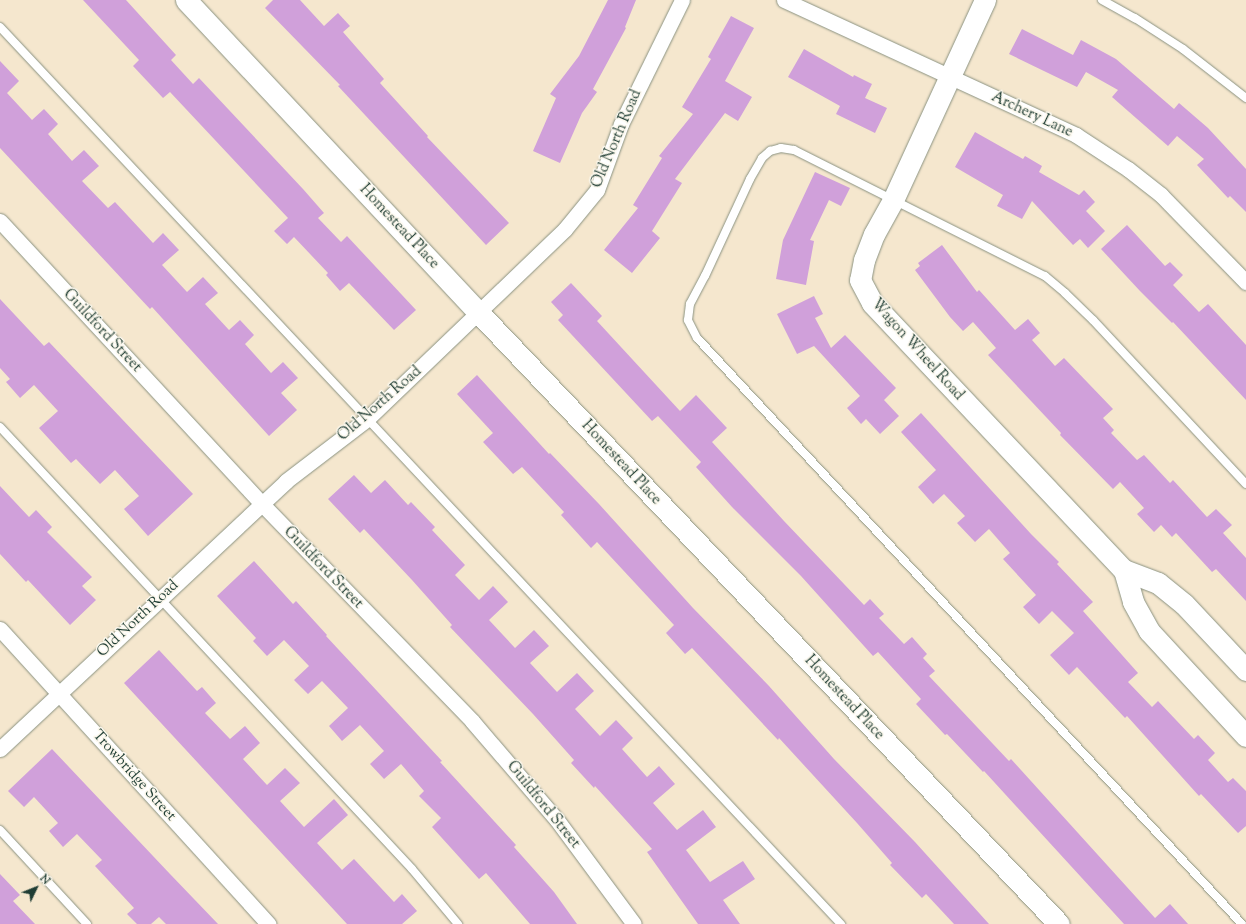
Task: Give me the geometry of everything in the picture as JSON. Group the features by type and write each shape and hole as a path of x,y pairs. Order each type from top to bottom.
{"street":[{"name":"Homestead Place","path":"186,0 479,313 1059,924"},
{"name":"Old North Road","path":"0,749 262,504 309,462 367,419 565,229 597,190 621,124 682,0"},
{"name":"Archery Lane","path":"784,0 1076,135 1128,169 1162,195 1246,282"},
{"name":"Wagon Wheel Road","path":"985,0 893,200 874,234 864,260 860,280 872,304 1124,570 1158,583 1184,604 1246,670"},
{"name":"Guildford Street","path":"0,221 262,504 472,721 557,820 634,924"},
{"name":"Wagon Wheel Road","path":"1124,570 1133,602 1148,631 1246,736"},
{"name":"Trowbridge Street","path":"0,629 60,693 268,924"}],"lane":[{"path":"1102,0 1135,18 1183,48 1246,98"},
{"path":"0,27 841,924"},
{"path":"1242,924 697,338 688,320 690,304 705,276 750,179 762,158 770,152 781,148 794,150 1045,276 1065,293 1131,360 1246,484"},
{"path":"0,426 412,869 458,924"},
{"path":"0,830 87,924"}],"building":[{"path":"83,0 126,0 176,55 171,60 193,84 199,78 303,189 324,213 318,218 341,242 347,236 416,310 394,330 349,283 340,291 326,275 328,273 294,237 287,244 274,231 288,218 170,92 163,98 133,66 139,60"},
{"path":"273,0 300,0 324,26 338,13 350,26 343,32 384,79 380,83 428,136 427,137 509,223 486,245 338,86 340,85 265,8"},
{"path":"608,0 636,0 625,27 626,28 593,89 597,92 582,113 560,163 533,151 556,98 550,94 579,56"},
{"path":"731,16 754,28 725,81 752,97 738,121 725,113 675,179 682,183 652,231 660,238 632,273 604,250 638,208 633,205 662,158 659,156 693,114 682,107 711,59 708,57"},
{"path":"1022,29 1073,55 1081,40 1116,59 1174,109 1179,103 1208,128 1246,169 1246,212 1230,196 1228,198 1197,165 1204,159 1177,136 1168,146 1112,97 1118,90 1086,72 1077,87 1009,54"},
{"path":"804,49 853,77 854,75 872,84 865,98 887,108 875,133 836,114 840,106 788,77"},
{"path":"0,61 19,81 7,93 32,120 44,109 58,124 48,134 72,161 84,150 99,166 82,181 108,208 115,202 153,243 163,233 179,250 162,265 187,292 203,277 218,293 205,304 229,330 240,320 254,335 245,344 271,373 283,362 298,378 281,393 297,410 269,436 152,307 150,309 0,148"},
{"path":"975,132 1023,159 1025,156 1042,166 1039,172 1079,195 1084,190 1095,202 1086,211 1105,231 1088,248 1080,239 1073,245 1032,201 1022,219 997,206 1003,195 955,167"},
{"path":"815,172 850,188 841,206 829,200 810,240 814,241 806,285 776,279 783,240"},
{"path":"1127,225 1165,266 1170,262 1183,275 1173,285 1199,312 1208,304 1246,345 1246,400 1173,322 1172,323 1140,291 1101,249"},
{"path":"942,245 977,292 979,290 1015,330 1028,319 1040,333 1032,340 1055,366 1064,358 1113,409 1103,418 1114,430 1111,433 1137,460 1144,455 1170,483 1173,480 1207,517 1216,509 1232,525 1223,533 1246,558 1246,601 1216,569 1212,572 1176,533 1172,537 1161,525 1154,532 1137,514 1144,508 1120,482 1113,489 1060,435 1061,433 988,355 996,348 973,322 963,331 950,317 915,270 920,266 918,263"},
{"path":"571,283 602,316 597,321 680,411 696,395 727,428 712,442 784,521 864,605 870,599 884,614 879,618 904,644 912,637 927,654 923,658 935,671 929,676 1009,761 1011,759 1155,918 1170,904 1188,924 1124,924 984,771 983,772 947,734 945,735 916,704 921,699 878,652 873,656 801,576 732,507 696,467 701,462 658,416 652,421 558,320 563,315 551,302"},
{"path":"814,296 823,314 815,318 831,348 845,335 896,388 884,400 899,416 880,434 866,419 861,424 847,408 860,396 814,346 797,354 777,314"},
{"path":"0,299 44,346 49,342 193,494 148,536 124,509 139,496 115,470 100,484 76,459 71,463 39,428 58,411 34,385 20,398 6,382 10,379 0,368"},
{"path":"477,375 549,454 550,453 599,504 693,608 769,686 834,759 915,842 989,924 954,924 926,894 922,898 890,865 892,863 779,738 778,740 692,648 685,654 666,633 674,625 597,542 591,548 561,515 564,512 522,467 513,474 483,442 493,433 457,394"},
{"path":"921,413 1031,534 1059,562 1057,564 1093,602 1083,611 1138,673 1128,682 1152,707 1158,701 1194,739 1198,735 1215,753 1208,760 1228,782 1233,778 1246,791 1246,826 1238,833 1201,794 1199,796 1127,716 1125,718 1077,667 1069,675 1050,655 1074,633 1052,611 1039,624 1023,607 1036,595 1003,559 1010,553 989,529 975,542 957,523 965,516 944,494 933,504 918,487 936,470 901,432"},
{"path":"354,475 371,493 385,480 408,505 411,502 435,527 432,530 465,565 455,575 479,600 493,586 508,602 489,620 515,648 534,630 549,646 530,663 557,692 577,673 594,691 575,709 600,736 616,720 633,738 622,749 647,777 659,766 675,784 653,803 677,830 703,810 716,827 686,850 710,882 743,861 755,879 723,900 740,924 698,924 647,852 652,849 595,786 594,788 571,763 574,760 533,714 450,627 452,625 412,580 364,529 360,533 328,499"},
{"path":"0,486 29,517 36,510 52,527 47,532 92,577 82,586 96,600 70,625 28,580 26,582 0,554"},
{"path":"254,561 293,604 296,601 327,635 326,636 442,761 440,762 516,845 514,847 554,892 577,924 530,924 486,873 479,879 432,827 441,818 419,796 424,791 401,764 384,779 370,764 384,751 360,725 342,741 329,726 348,708 322,681 308,694 294,680 309,666 284,640 267,656 253,641 256,638 217,596"},
{"path":"159,650 197,691 202,687 216,703 205,713 230,739 245,726 260,743 243,759 267,785 285,768 300,783 280,801 304,827 334,799 348,815 317,843 342,870 354,859 394,902 402,894 417,911 402,924 347,924 124,683"},
{"path":"52,749 218,924 166,924 159,917 151,924 137,924 127,914 134,908 95,866 102,860 77,834 63,847 49,831 58,823 34,797 24,807 8,791"},
{"path":"0,874 20,895 13,901 35,924 0,924"}]}
